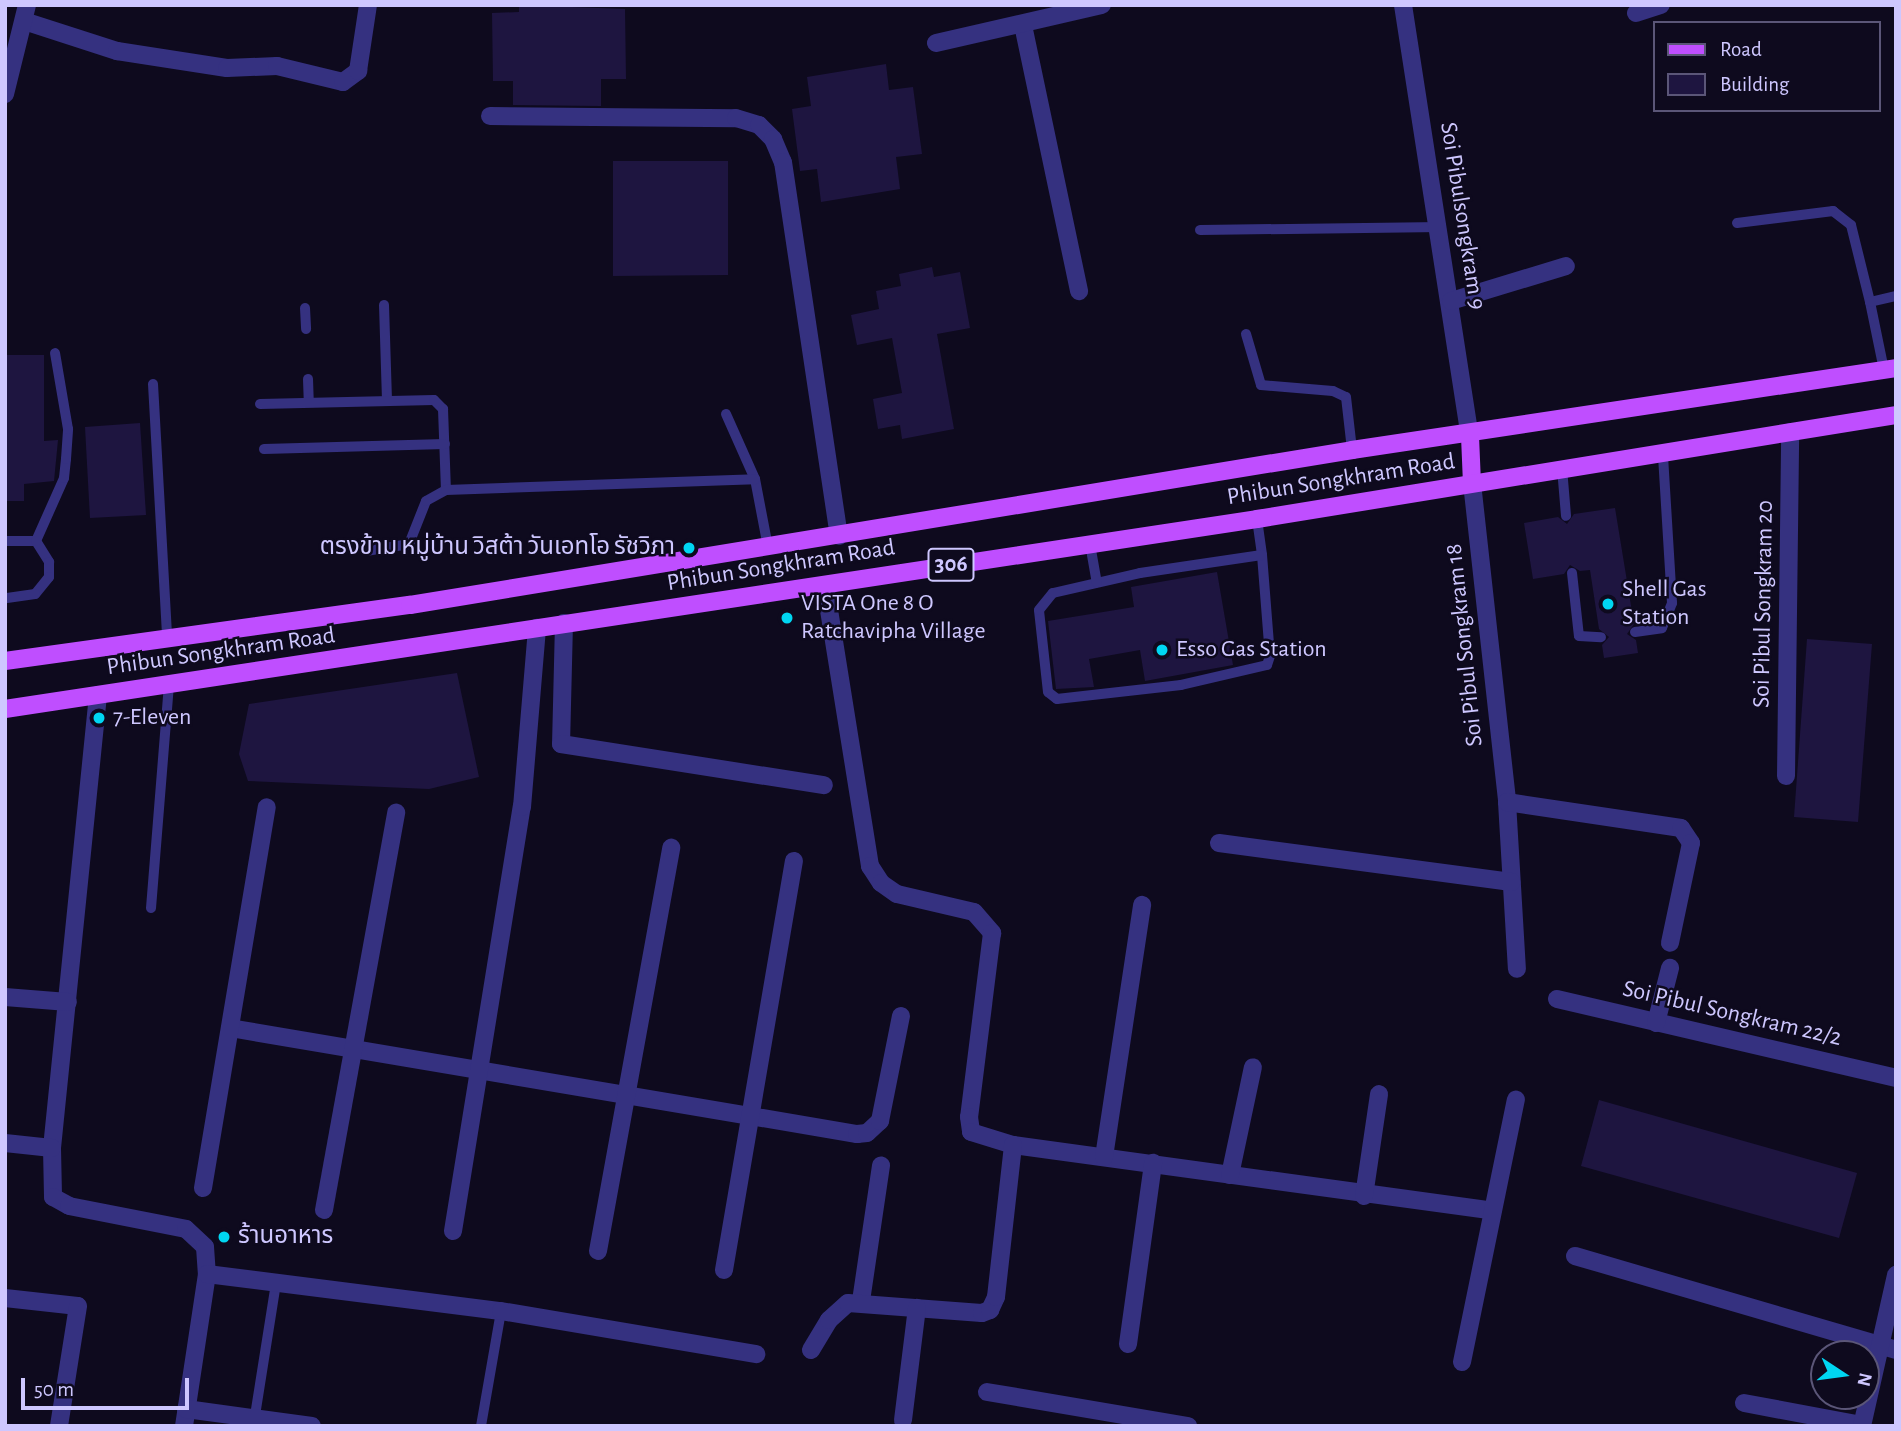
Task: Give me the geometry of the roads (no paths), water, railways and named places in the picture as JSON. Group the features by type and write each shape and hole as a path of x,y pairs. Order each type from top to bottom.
{"main road":[{"name":"Phibun Songkhram Road","path":"5,661 768,547 1352,450 1470,436 1890,369"},
{"name":"Phibun Songkhram Road","path":"5,709 1257,519 1896,415"},
{"path":"1470,436 1472,483"}],"street":[{"path":"5,94 26,13 117,51 227,68 277,66 343,82 359,71 368,5"},
{"name":"Soi Pibulsongkram 9","path":"1403,5 1441,227 1470,436"},
{"path":"1636,13 1661,5"},
{"path":"936,43 1023,26 1095,6"},
{"path":"1023,26 1079,290"},
{"path":"490,116 736,118 759,125 773,139 783,162 839,536"},
{"path":"1451,301 1566,266"},
{"name":"Soi Pibul Songkram 20","path":"1786,776 1790,432"},
{"name":"Soi Pibul Songkram 18","path":"1472,483 1507,802 1517,970"},
{"path":"825,585 870,866 881,883 897,894 974,912 992,933 969,1117 971,1132 1013,1145 1153,1163 1364,1196 1492,1211"},
{"path":"564,623 561,744 824,785"},
{"path":"453,1231 522,807 537,628"},
{"path":"98,695 52,1148 53,1197 58,1202 186,1229 205,1247 207,1274 185,1418 312,1426"},
{"path":"1507,802 1681,828 1690,843 1670,943"},
{"path":"203,1188 267,807"},
{"path":"324,1210 396,812"},
{"path":"1219,843 1511,882"},
{"path":"598,1251 671,848"},
{"path":"724,1270 794,862"},
{"path":"1104,1157 1143,905"},
{"path":"1656,1023 1670,968"},
{"path":"5,997 68,1002"},
{"name":"Soi Pibul Songkram 22/2","path":"1557,999 1896,1077"},
{"path":"230,1028 351,1051 857,1134 874,1129 880,1121 901,1016"},
{"path":"1230,1175 1253,1067"},
{"path":"1364,1196 1379,1094"},
{"path":"1462,1362 1516,1100"},
{"path":"5,1143 52,1148"},
{"path":"811,1350 841,1307 861,1301 982,1314 990,1310 996,1297 1013,1145"},
{"path":"1128,1344 1153,1163"},
{"path":"861,1301 881,1165"},
{"path":"1575,1256 1887,1348"},
{"path":"207,1274 501,1311 756,1354"},
{"path":"1744,1403 1862,1425 1887,1348 1896,1275"},
{"path":"5,1298 78,1306 59,1426"},
{"path":"903,1420 917,1308"},
{"path":"987,1392 1188,1426"}],"lane":[{"path":"1737,223 1833,211 1851,225 1890,369"},
{"path":"1200,230 1441,227"},
{"path":"1870,302 1896,296"},
{"path":"384,305 387,400"},
{"path":"305,308 306,329"},
{"path":"1246,334 1261,385 1333,391 1346,397 1352,450"},
{"path":"36,541 64,478 66,459 68,429 55,352"},
{"path":"308,379 309,402"},
{"path":"153,384 167,638"},
{"path":"260,404 387,400 440,403 445,444 446,490"},
{"path":"726,414 755,479 768,547"},
{"path":"264,449 445,444"},
{"path":"1635,632 1662,628 1672,603 1663,454"},
{"path":"1562,468 1566,516"},
{"path":"366,551 409,544 426,501 446,490 755,479"},
{"path":"1257,519 1262,555 1267,665 1181,685 1057,699 1048,692 1039,610 1053,593 1262,555"},
{"path":"5,541 36,541"},
{"path":"5,598 43,590 49,562 36,541"},
{"path":"1090,544 1097,583"},
{"path":"1572,573 1579,636 1601,636"},
{"path":"151,908 169,682"},
{"path":"253,1422 276,1283"},
{"path":"481,1426 501,1311"}],"place":[{"name":"ตรงข้าม หมู่บ้าน วิสต้า วันเอทโอ รัชวิภา","path":"689,548"},
{"name":"Shell Gas Station","path":"1608,604"},
{"name":"VISTA One 8 O Ratchavipha Village","path":"787,618"},
{"name":"Esso Gas Station","path":"1162,650"},
{"name":"7-Eleven","path":"99,718"},
{"name":"ร้านอาหาร","path":"224,1237"}]}
